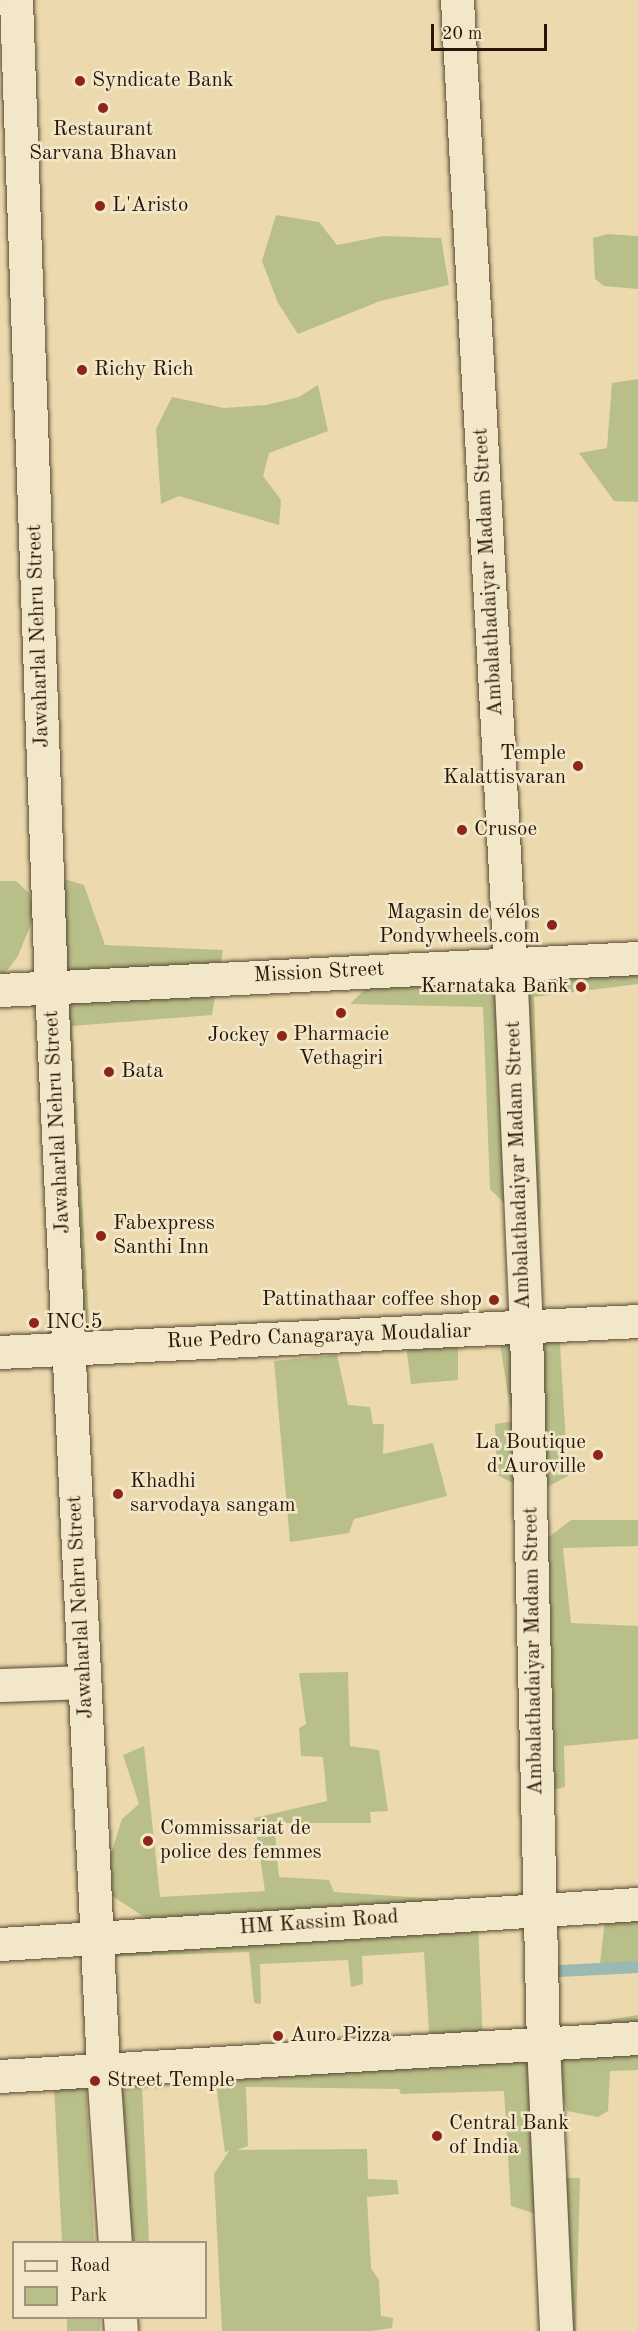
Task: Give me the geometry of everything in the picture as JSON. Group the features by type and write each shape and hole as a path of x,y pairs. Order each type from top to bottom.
{"street":[{"name":"Jawaharlal Nehru Street","path":"16,0 51,988 70,1348 96,1938 115,2241"},
{"name":"Ambalathadaiyar Madam Street","path":"457,0 510,963 526,1329 543,2043 556,2331"},
{"name":"Mission Street","path":"0,990 638,957"},
{"name":"Rue Pedro Canagaraya Moudaliar","path":"0,1352 638,1322"},
{"path":"0,1685 84,1682"},
{"name":"HM Kassim Road","path":"0,1944 638,1904"},
{"path":"0,2076 103,2068 638,2038"}],"green space":[{"path":"276,215 319,222 337,245 383,236 441,238 449,285 380,301 298,334 278,303 262,261"},
{"path":"608,234 638,236 638,289 604,286 595,279 593,238"},
{"path":"638,379 638,502 614,501 579,453 607,448 612,383"},
{"path":"318,385 328,431 269,453 263,476 281,500 279,525 179,496 161,504 156,429 172,397 224,408 266,405 299,397"},
{"path":"61,878 84,885 105,945 223,950 212,1015 72,1026 90,1338 73,1340"},
{"path":"0,881 16,881 29,893 35,914 18,956 5,973 0,973"},
{"path":"638,963 638,984 534,997 541,1203 531,1303 517,968"},
{"path":"448,970 445,987 507,990 514,1213 490,1189 483,1007 350,1004 382,973"},
{"path":"559,1329 568,1476 534,1494 529,1330"},
{"path":"523,1330 525,1410 510,1408 499,1337 458,1339 458,1380 411,1384 405,1338"},
{"path":"337,1355 348,1405 370,1407 373,1424 384,1424 383,1454 433,1443 447,1496 354,1519 349,1533 290,1542 274,1361"},
{"path":"523,1420 527,1490 497,1475 495,1424"},
{"path":"571,1520 638,1520 638,1546 563,1548 571,1623 638,1626 638,1739 564,1746 565,1787 544,1792 536,1547"},
{"path":"348,1672 350,1746 379,1750 388,1811 370,1812 371,1823 274,1823 279,1877 329,1880 334,1892 486,1902 537,1889 537,1907 155,1924 100,1888 122,1819 139,1804 123,1755 144,1746 160,1897 265,1891 254,1818 327,1801 323,1757 301,1756 299,1728 306,1724 299,1673"},
{"path":"638,1892 638,1967 600,1964 607,1900"},
{"path":"527,1917 478,1921 483,2044 430,2047 424,1952 362,1956 363,1984 351,1987 348,1960 260,1964 261,2004 254,2003 249,1952 98,1957 197,1934"},
{"path":"638,2015 638,2070 610,2071 608,2111 598,2117 567,2111 552,2056 596,2022"},
{"path":"540,2045 549,2218 511,2206 504,2091 401,2094 399,2089 246,2087 248,2146 237,2150 367,2149 368,2179 397,2180 399,2194 367,2197 371,2268 379,2280 381,2316 393,2318 392,2328 372,2331 222,2331 214,2174 229,2151 225,2152 216,2084 210,2080 142,2085 149,2241 118,2241 106,2069"},
{"path":"86,2087 94,2241 62,2241 54,2089"},
{"path":"556,2178 580,2178 576,2331 562,2331"},
{"path":"67,2319 100,2319 100,2331 67,2331"}],"waterway":[{"path":"559,1971 638,1967"}],"place":[{"name":"Syndicate Bank","path":"80,81"},
{"name":"Restaurant Sarvana Bhavan","path":"103,108"},
{"name":"L'Aristo","path":"100,206"},
{"name":"Richy Rich","path":"82,370"},
{"name":"Temple Kalattisvaran","path":"578,766"},
{"name":"Crusoe","path":"462,830"},
{"name":"Magasin de vélos Pondywheels.com","path":"552,925"},
{"name":"Karnataka Bank","path":"581,987"},
{"name":"Pharmacie Vethagiri","path":"341,1013"},
{"name":"Jockey","path":"282,1036"},
{"name":"Bata","path":"109,1072"},
{"name":"Fabexpress Santhi Inn","path":"101,1236"},
{"name":"Pattinathaar coffee shop","path":"494,1300"},
{"name":"INC.5","path":"34,1323"},
{"name":"La Boutique d'Auroville","path":"598,1455"},
{"name":"Khadhi sarvodaya sangam","path":"118,1494"},
{"name":"Commissariat de police des femmes","path":"148,1841"},
{"name":"Auro Pizza","path":"278,2036"},
{"name":"Street Temple","path":"95,2081"},
{"name":"Central Bank of India","path":"437,2136"}]}
